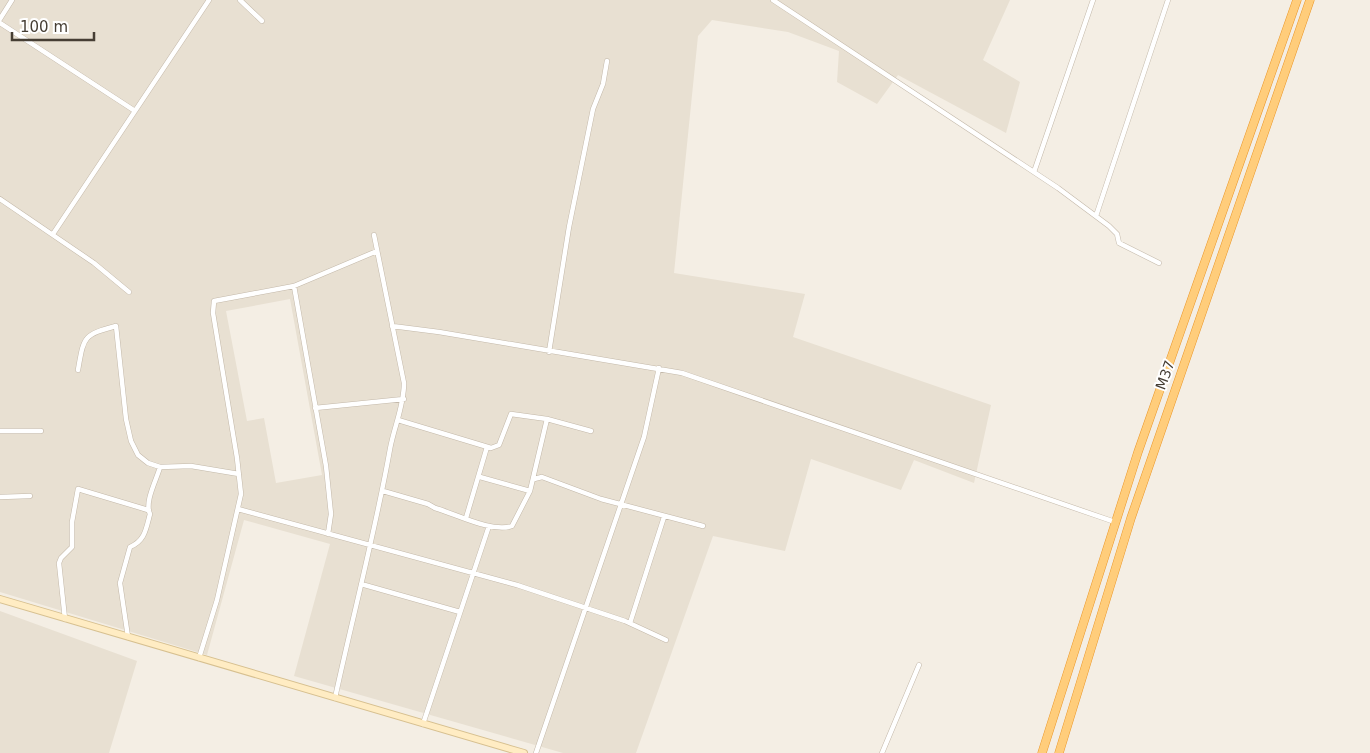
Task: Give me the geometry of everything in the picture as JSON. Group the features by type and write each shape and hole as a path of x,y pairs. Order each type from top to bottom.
{"highway":[{"name":"M37","path":"1042,753 1115,522 1297,0"},
{"name":"M37","path":"1059,753 1131,518 1221,263 1310,0"},
{"path":"1207,258 1221,263"}],"main road":[{"path":"0,599 524,753"}],"street":[{"path":"0,19 12,0"},
{"path":"53,234 209,0"},
{"path":"240,0 262,22"},
{"path":"773,0 1034,172 1096,216 1117,234 1119,243 1159,263"},
{"path":"1034,172 1093,0"},
{"path":"1096,216 1168,0"},
{"path":"0,23 135,111"},
{"path":"549,352 569,227 593,108 603,84 607,61"},
{"path":"0,199 94,263 129,292"},
{"path":"335,698 383,491 390,447 404,399 404,383 374,235"},
{"path":"199,658 217,600 240,494 239,474 213,313 214,301 294,286 378,251"},
{"path":"294,286 316,408 331,514 328,534"},
{"path":"78,370 83,341 93,332 116,326 126,419 131,441 138,455 148,463 160,467 191,466 239,474"},
{"path":"392,326 439,332 682,373 1115,522"},
{"path":"536,753 644,437 659,368"},
{"path":"316,408 404,399"},
{"path":"398,420 490,448 499,445 511,414 547,419 591,431"},
{"path":"383,491 489,526 504,529 512,526 534,479 547,419"},
{"path":"0,431 41,431"},
{"path":"466,518 480,477 487,447"},
{"path":"128,637 120,583 130,547 140,543 144,535 150,514 148,510 160,467"},
{"path":"480,477 530,491"},
{"path":"534,479 542,477 620,504 703,526"},
{"path":"65,619 60,563 61,558 72,547 72,522 78,489 148,510"},
{"path":"0,497 30,496"},
{"path":"238,509 517,585 630,623 666,640"},
{"path":"630,623 664,516"},
{"path":"423,724 489,526"},
{"path":"361,584 393,595 450,607 460,612"},
{"path":"882,753 919,665"}],"shaded area":[{"path":"0,0 1010,0 983,60 1020,82 1006,133 898,75 877,104 837,82 839,51 788,32 712,20 698,36 674,273 805,294 793,337 991,405 974,483 914,460 901,490 811,459 785,551 713,536 636,753 563,753 294,676 330,544 244,520 207,655 0,592","holes":["290,299 322,475 276,483 264,418 247,421 226,311"]},
{"path":"0,611 137,661 109,753 0,753"}]}
